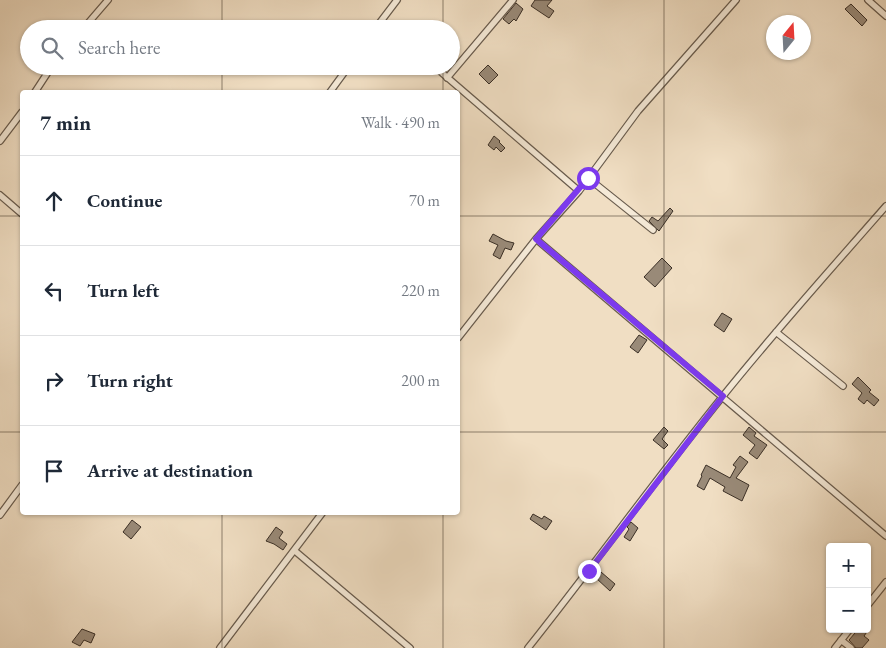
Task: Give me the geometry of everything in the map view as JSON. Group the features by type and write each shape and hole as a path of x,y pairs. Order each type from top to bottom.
{"street":[{"path":"91,20 108,0"},
{"path":"382,20 397,0"},
{"path":"460,63 513,0"},
{"path":"460,335 536,239 579,191 638,111 736,0"},
{"path":"868,0 886,16"},
{"path":"36,90 46,75"},
{"path":"331,90 342,75"},
{"path":"444,75 579,191"},
{"path":"0,142 20,115"},
{"path":"588,178 653,230"},
{"path":"0,195 20,212"},
{"path":"528,648 723,396 886,206"},
{"path":"536,239 886,536"},
{"path":"776,332 843,386"},
{"path":"0,515 20,488"},
{"path":"220,648 321,515"},
{"path":"295,550 410,648"},
{"path":"871,601 886,582"},
{"path":"835,648 847,633"},
{"path":"841,640 850,648"}],"building":[{"path":"535,0 552,0 547,6 554,11 549,18 531,6"},
{"path":"516,3 523,9 516,21 514,19 509,24 503,19"},
{"path":"851,4 867,20 862,26 845,9"},
{"path":"488,65 498,75 489,84 479,74"},
{"path":"494,136 505,148 501,152 496,147 494,150 488,145"},
{"path":"670,208 673,211 659,231 649,221 652,217 658,221"},
{"path":"493,234 514,243 511,250 505,248 500,259 493,255 498,245 489,241"},
{"path":"662,258 672,268 655,287 644,277"},
{"path":"722,313 732,319 724,332 714,325"},
{"path":"639,335 647,340 638,353 630,347"},
{"path":"858,377 871,390 869,392 879,400 874,406 867,400 864,404 858,399 862,393 852,384"},
{"path":"664,427 668,431 662,439 668,445 664,449 653,440"},
{"path":"749,427 756,433 754,436 767,445 757,459 749,453 755,445 743,435"},
{"path":"740,456 748,462 736,478 749,485 742,501 723,491 725,487 710,478 704,490 697,486 706,465 730,478 736,467 733,465"},
{"path":"533,514 542,519 544,516 552,521 546,530 530,519"},
{"path":"132,520 141,527 131,539 123,532"},
{"path":"631,522 638,528 630,541 624,537 629,529 627,527"},
{"path":"276,527 283,532 279,538 287,544 283,550 266,541"},
{"path":"601,572 615,584 610,591 596,578"},
{"path":"82,629 95,634 91,643 84,640 80,646 72,642"},
{"path":"855,633 866,633 864,636 869,640 862,648 856,648 849,640"}],"route":[{"path":"588,178 579,191 536,239 723,396 589,571"}]}
